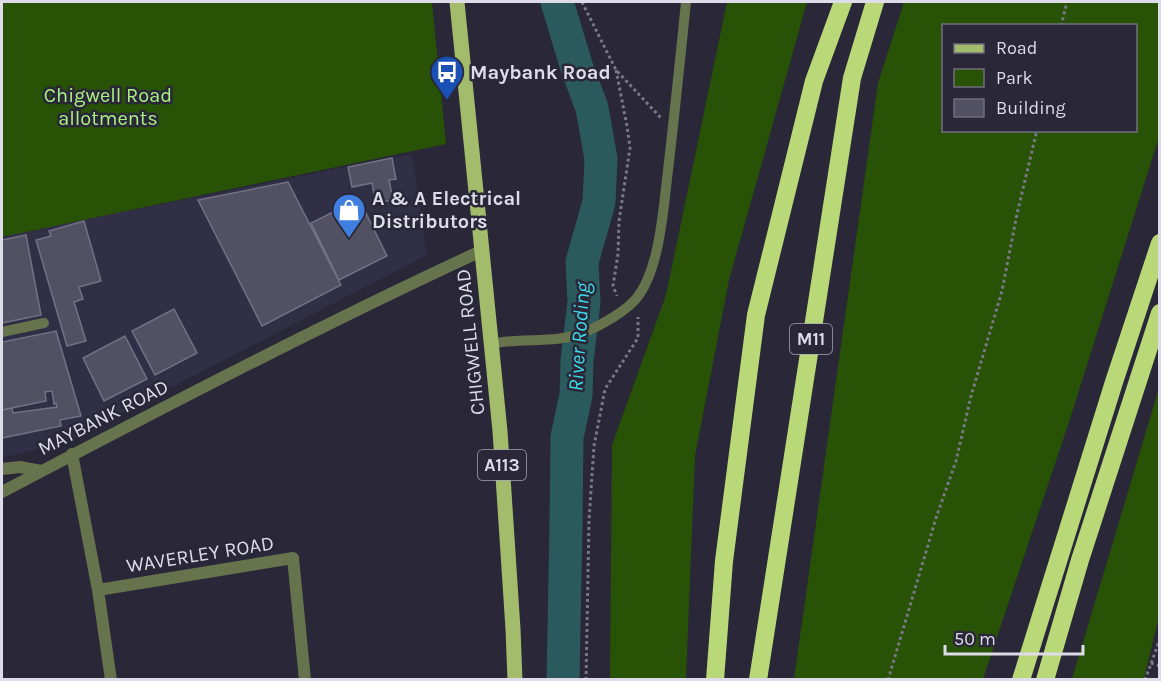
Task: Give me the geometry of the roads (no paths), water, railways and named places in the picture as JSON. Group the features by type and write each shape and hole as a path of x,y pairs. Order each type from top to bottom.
{"highway":[{"path":"715,680 724,561 756,315 814,81 843,2"},
{"name":"M11","path":"759,680 852,78 875,2"},
{"path":"1021,680 1160,243"},
{"path":"1045,680 1080,560 1160,313"},
{"path":"1030,680 1114,382"}],"main road":[{"name":"CHIGWELL ROAD","path":"457,2 500,431 515,680"}],"street":[{"name":"MAYBANK ROAD","path":"2,492 278,350 481,251"},
{"path":"72,454 98,590 111,680"},
{"path":"2,469 20,467 41,471"},
{"name":"WAVERLEY ROAD","path":"98,590 293,558 305,680"}],"lane":[{"path":"492,345 582,333 627,307 639,294 653,267 661,226 686,2"},
{"path":"2,332 44,323"}],"waterway":[{"name":"River Roding","path":"557,2 592,108 601,159 599,202 582,262 584,302 577,361 576,395 567,437 563,680"}],"place":[{"name":"Maybank Road","path":"447,101"},
{"name":"A & A Electrical Distributors","path":"349,239"}],"park label":[{"name":"Chigwell Road allotments","path":"108,106"}]}
